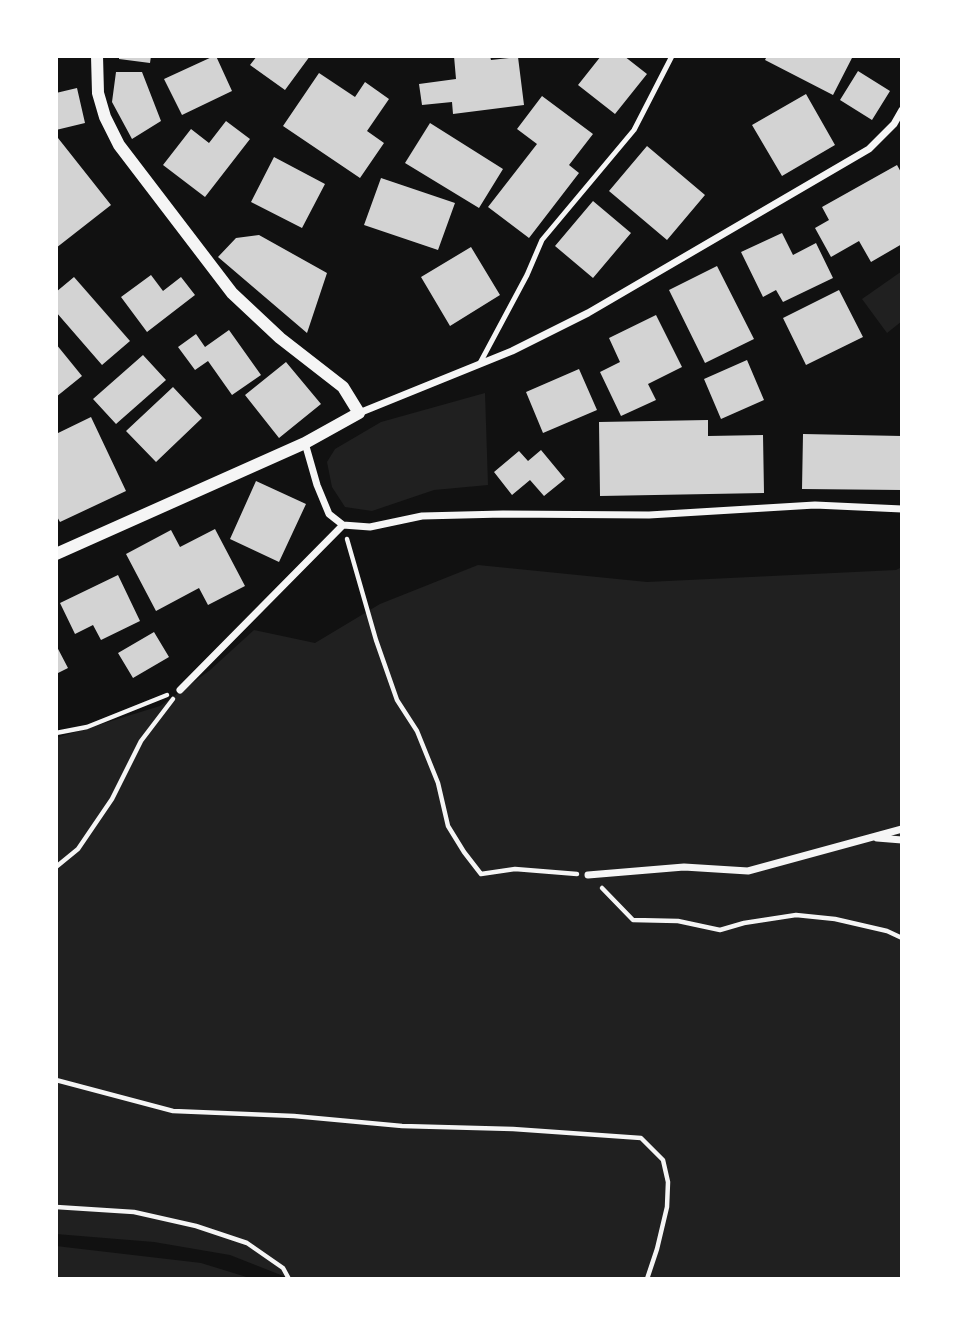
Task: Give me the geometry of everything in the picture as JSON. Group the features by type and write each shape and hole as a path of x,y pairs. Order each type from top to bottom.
{"street":[{"path":"97,56 98,93 119,145 232,293 280,338 344,387 359,413"},
{"path":"56,554 305,443 359,413 512,351 588,313 869,149 894,124 902,110"},
{"path":"305,443 329,514 343,524 370,527 422,516 649,516 815,505 902,509"},
{"path":"180,690 343,524"},
{"path":"588,876 684,867 748,871 902,829"},
{"path":"869,838 902,840"}],"lane":[{"path":"480,363 527,275 542,240 634,130 672,56"}],"path":[{"path":"343,524 376,640 397,699 417,732 438,783 448,826 481,874 515,869 588,876 633,920 678,921 720,930 744,923 796,915 835,919 887,931 902,938"},
{"path":"56,733 88,727 180,690"},
{"path":"56,867 78,849 112,799 141,741 180,690"},
{"path":"56,1080 173,1111 641,1138 663,1160 668,1182 667,1207 647,1279"},
{"path":"56,1207 134,1212 196,1226 247,1243 283,1268 289,1279"}],"shaded area":[{"path":"902,271 902,321 887,333 862,299"},
{"path":"485,393 488,485 434,490 372,511 345,507 332,487 327,462 335,449 381,422"},
{"path":"478,565 647,582 896,570 902,567 902,1279 291,1279 230,1255 154,1242 56,1234 56,738 160,706 209,671 254,630 315,643 380,604"},
{"path":"56,1246 201,1263 253,1279 56,1279"}],"building":[{"path":"119,56 151,56 150,63 119,59"},
{"path":"214,56 232,91 182,115 164,79"},
{"path":"257,56 310,56 285,90 250,65"},
{"path":"454,56 490,56 491,60 518,57 524,105 453,114 452,102 422,105 419,84 456,79"},
{"path":"601,56 624,56 647,74 615,114 578,85"},
{"path":"767,56 853,56 833,95 765,60"},
{"path":"858,71 890,91 872,120 840,100"},
{"path":"116,72 142,72 161,121 132,139 112,102"},
{"path":"319,73 355,97 365,82 389,99 367,131 384,143 360,178 283,126"},
{"path":"77,88 85,123 56,130 56,93"},
{"path":"806,94 835,145 782,176 752,125"},
{"path":"542,96 593,134 569,165 579,173 529,238 488,207 537,144 517,129"},
{"path":"226,121 250,139 205,197 163,165 191,129 209,143"},
{"path":"430,123 503,169 479,208 405,163"},
{"path":"58,138 111,205 56,248 56,139"},
{"path":"647,146 705,195 667,240 609,191"},
{"path":"274,157 325,184 302,228 251,202"},
{"path":"897,165 902,174 902,244 871,262 859,241 831,257 815,228 829,220 822,207"},
{"path":"381,178 455,203 438,250 364,225"},
{"path":"593,201 631,233 593,278 555,246"},
{"path":"782,233 793,255 816,243 833,278 783,302 776,290 763,297 741,252"},
{"path":"259,235 327,273 307,333 218,257 236,238"},
{"path":"471,247 500,295 450,326 421,277"},
{"path":"717,266 754,339 705,363 669,290"},
{"path":"151,275 163,291 181,277 195,295 147,332 121,297"},
{"path":"74,277 130,341 102,365 56,312 56,292"},
{"path":"839,290 863,337 806,365 783,318"},
{"path":"656,315 682,367 648,384 656,400 621,416 600,372 620,362 609,338"},
{"path":"229,330 261,375 232,395 208,361 195,370 178,347 196,334 205,347"},
{"path":"56,344 82,376 56,397"},
{"path":"143,355 166,380 116,424 93,399"},
{"path":"747,360 764,400 721,419 704,379"},
{"path":"286,362 321,404 279,438 245,395"},
{"path":"579,369 597,410 543,433 526,392"},
{"path":"173,387 202,418 156,462 126,431"},
{"path":"91,417 126,491 60,522 56,515 56,434"},
{"path":"708,420 708,436 763,435 764,493 600,496 599,422"},
{"path":"803,434 902,436 902,490 802,489"},
{"path":"541,450 565,479 544,496 530,480 512,495 494,472 519,451 528,461"},
{"path":"256,481 306,504 279,562 230,539"},
{"path":"215,529 245,586 208,605 199,588 156,611 126,554 171,530 180,547"},
{"path":"118,575 140,621 101,640 93,625 75,634 60,603"},
{"path":"154,632 169,657 133,678 118,653"},
{"path":"56,645 68,668 56,674"}]}
